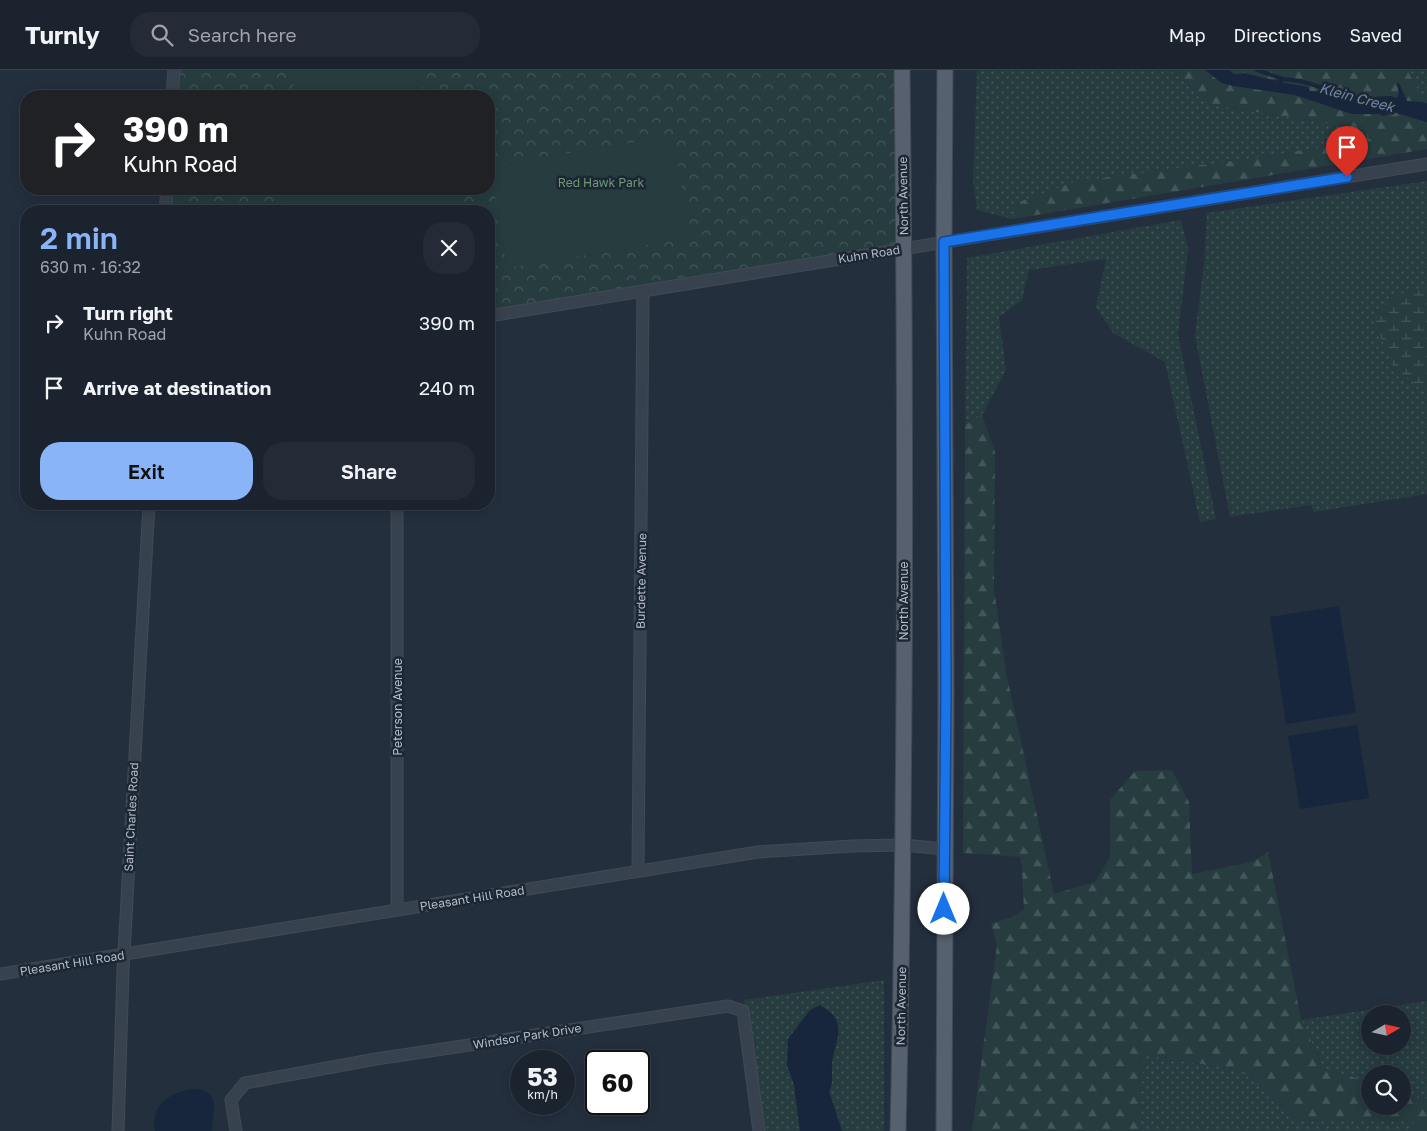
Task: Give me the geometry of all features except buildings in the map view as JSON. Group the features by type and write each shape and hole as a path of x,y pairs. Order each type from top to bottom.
{"main road":[{"name":"North Avenue","path":"898,1131 903,845 904,249 902,70"},
{"path":"944,1131 946,692 945,70"}],"street":[{"path":"172,90 174,70"},
{"name":"Kuhn Road","path":"495,315 1427,164"},
{"name":"Burdette Avenue","path":"638,871 643,291"},
{"name":"Saint Charles Road","path":"118,1131 124,954 149,510"},
{"name":"Peterson Avenue","path":"397,510 397,910"},
{"name":"Pleasant Hill Road","path":"0,974 758,852 903,845 945,849"},
{"name":"Windsor Park Drive","path":"236,1131 231,1100 245,1083 376,1059 728,1006 742,1011 759,1131"}],"green space":[{"name":"Red Hawk Park","path":"174,70 897,70 897,247 495,314 495,205 165,205 166,195 495,195 495,90 172,90"},
{"path":"292,70 420,70 422,90 294,90"},
{"path":"977,70 1170,70 1214,105 1337,125 1376,138 1262,157 1016,203 1013,219 977,210 973,182"},
{"path":"1170,70 1205,70 1222,83 1295,95 1352,114 1379,114 1390,111 1427,122 1427,149 1013,219 1016,203 1074,182 1262,157 1375,138 1337,125 1214,105"},
{"path":"1229,70 1407,70 1422,96 1427,97 1427,104 1407,101 1397,83 1399,93 1397,98 1390,96 1344,99 1335,93 1310,91 1302,86 1284,83 1280,79 1272,80 1245,74 1234,74"},
{"path":"1407,70 1427,70 1427,97 1422,96"},
{"path":"673,136 690,238 507,268 495,195 495,165"},
{"path":"1427,181 1427,494 1314,512 1311,505 1230,517 1195,335 1204,264 1207,213"},
{"path":"300,195 461,195 463,205 287,205 286,197"},
{"path":"1181,220 1188,249 1178,335 1216,519 1200,522 1165,362 1113,333 1096,307 1106,259 1029,270 1022,300 999,317 1006,370 982,415 965,425 967,258"},
{"path":"1427,291 1427,388 1417,385 1393,367 1375,323 1381,307 1403,293"},
{"path":"982,415 995,452 994,589 1006,672 1054,894 1095,882 1110,857 1110,800 1135,771 1172,770 1189,802 1192,874 1252,862 1268,852 1301,1019 1324,1069 1361,1079 1361,1115 1411,1115 1411,1096 1427,1101 1427,1131 1417,1131 1415,1123 1380,1118 1300,1121 1240,1070 1144,1055 1138,1131 972,1131 997,945 991,924 1012,917 1024,910 1020,857 963,853 965,425"},
{"path":"884,980 884,1131 764,1131 744,1000"},
{"path":"1427,1001 1427,1101 1411,1096 1411,1065 1361,1065 1361,1079 1324,1069 1301,1020 1361,1011 1361,1055 1411,1055 1411,1005 1400,1005"},
{"path":"1143,1055 1240,1070 1300,1121 1380,1118 1416,1123 1417,1131 1138,1131"}],"water":[{"path":"1205,70 1229,70 1234,74 1243,73 1276,81 1281,79 1284,83 1308,87 1310,91 1335,93 1343,96 1344,99 1390,96 1397,98 1399,93 1397,83 1399,83 1407,101 1427,104 1427,122 1390,111 1387,115 1383,116 1379,114 1352,114 1295,95 1222,83"},
{"path":"1339,606 1356,713 1286,724 1270,617"},
{"path":"1357,725 1369,798 1300,809 1288,736"},
{"path":"820,1005 833,1015 838,1026 829,1091 842,1131 800,1131 794,1085 787,1065 788,1039 810,1010"},
{"path":"191,1089 208,1092 212,1096 214,1107 212,1131 155,1131 154,1122 162,1102 175,1094"}],"waterway":[{"name":"Klein Creek","path":"1257,70 1283,79 1300,81 1361,99"}],"route":[{"path":"944,909 946,692 944,242 1347,177"}]}
